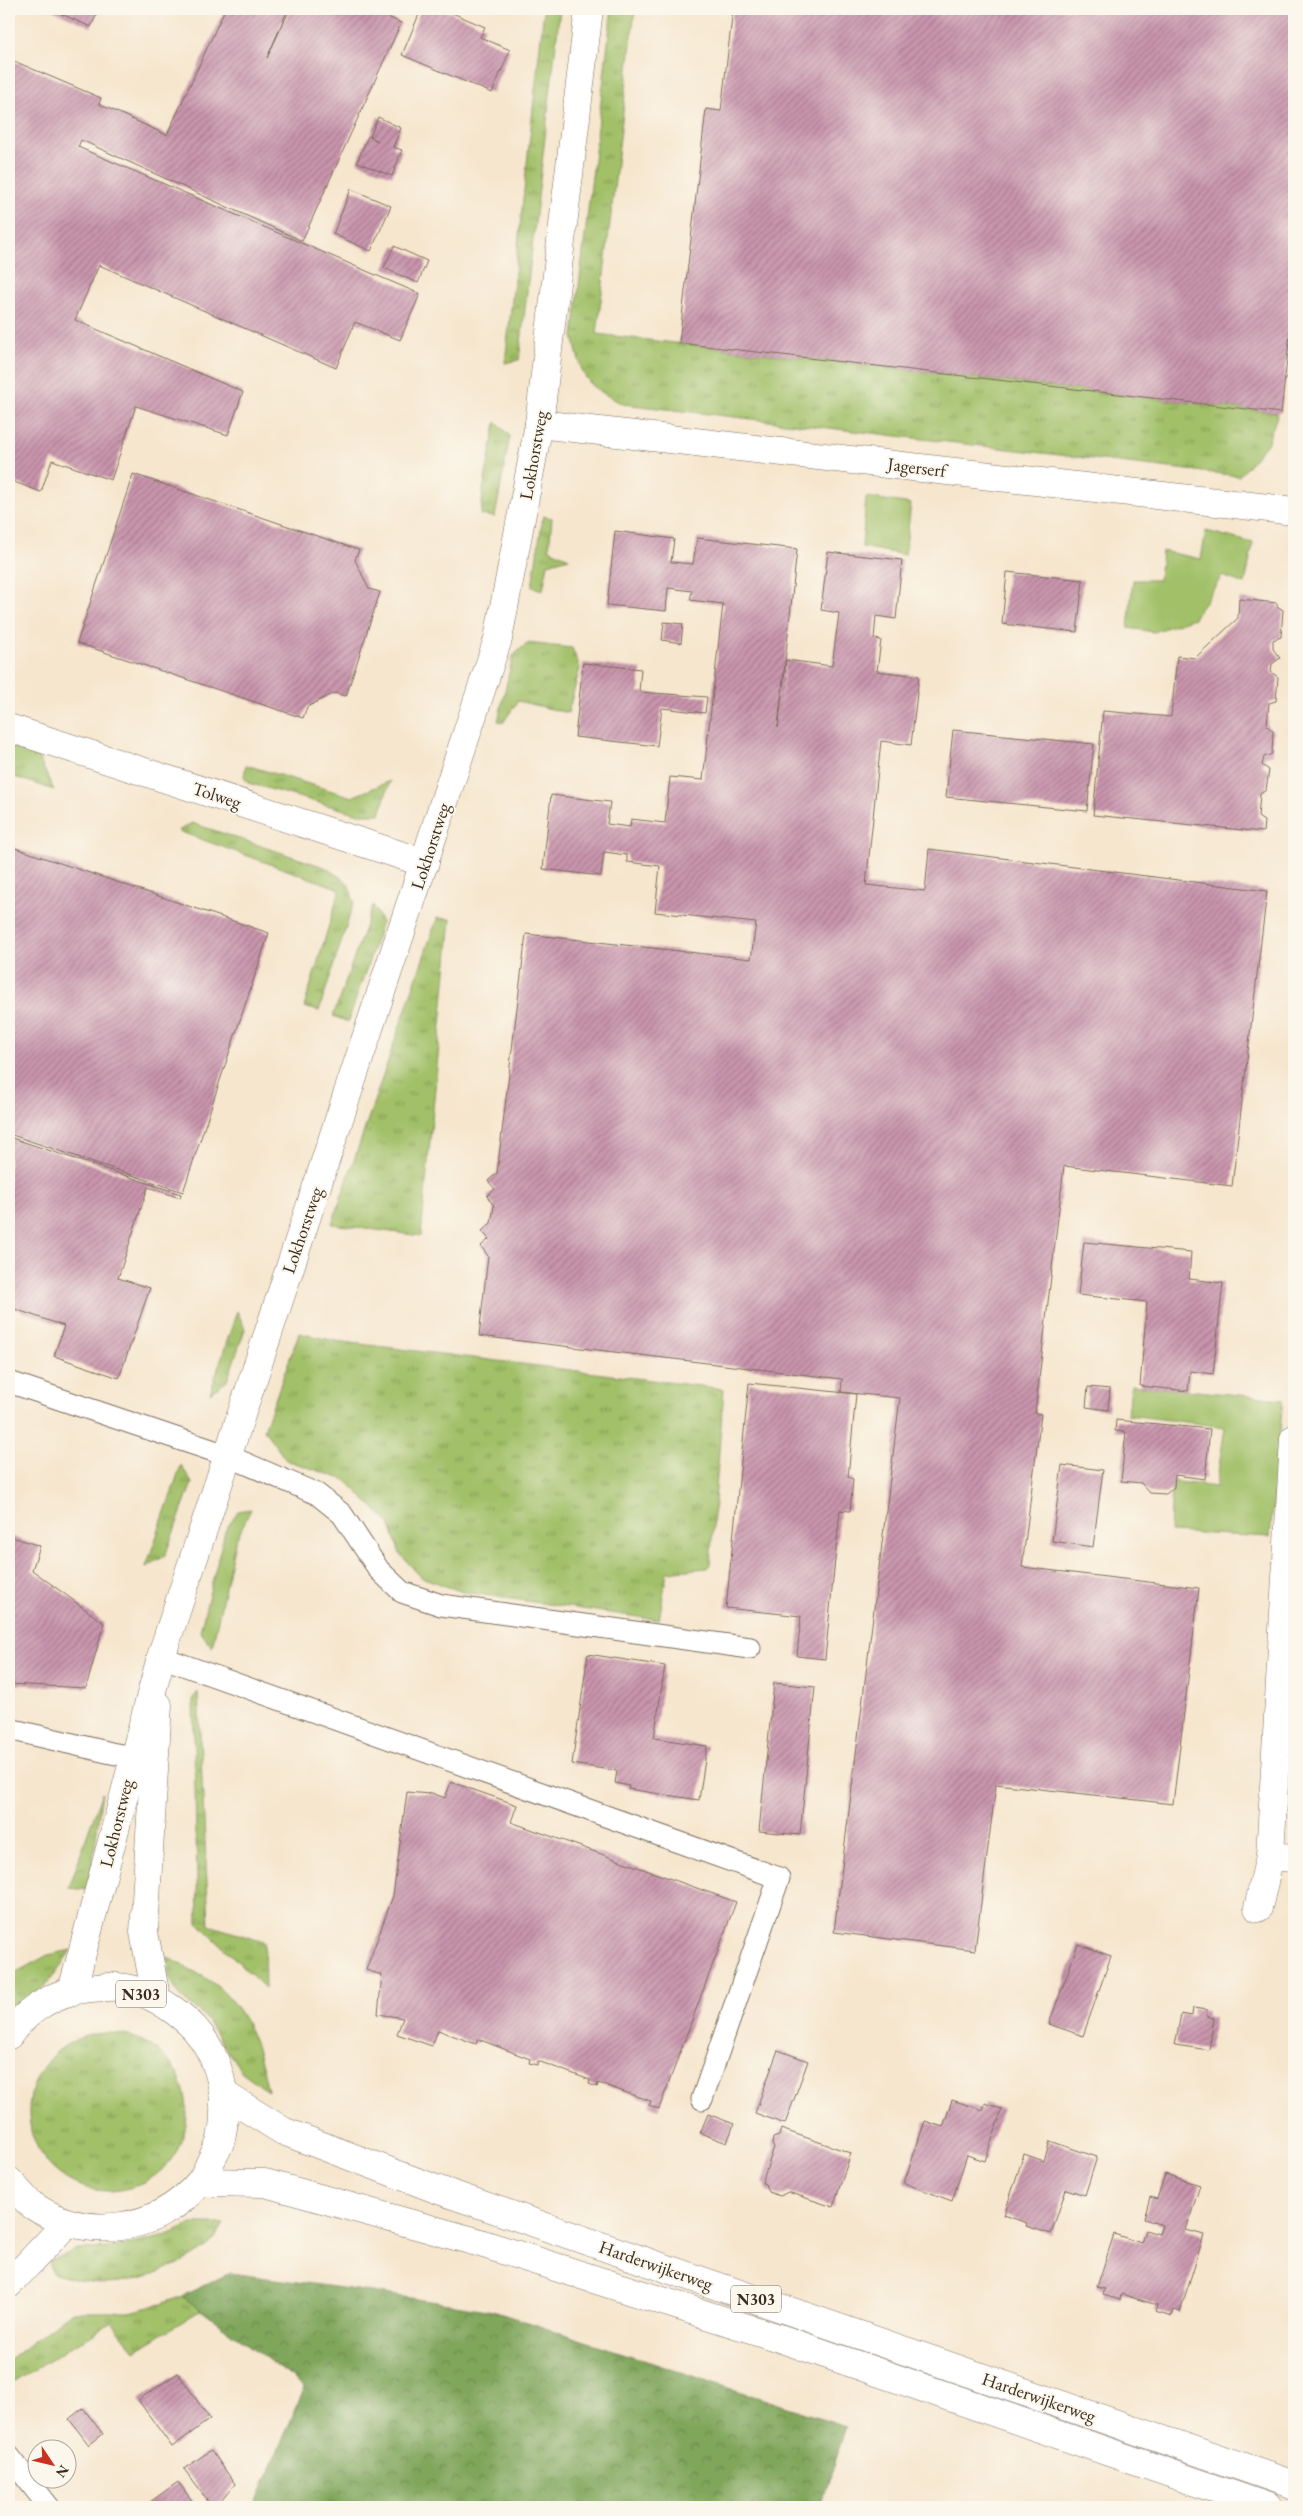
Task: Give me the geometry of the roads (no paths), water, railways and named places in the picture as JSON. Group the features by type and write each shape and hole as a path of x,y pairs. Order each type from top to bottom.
{"street":[{"name":"Lokhorstweg","path":"72,1991 144,1759 160,1657 226,1454 425,863 498,638 539,424 589,9"},
{"name":"Jagerserf","path":"539,424 1294,511"},
{"name":"Tolweg","path":"9,728 425,863"},
{"path":"1258,1908 1282,1857 1294,1439"},
{"name":"Lokhorstweg","path":"144,1759 144,1932 156,1997"},
{"name":"N303","path":"9,2180 32,2205 67,2223 104,2229 140,2223 173,2207 200,2182 221,2141 225,2096 214,2055 189,2021 156,1997 115,1987 72,1991 40,2005 10,2029"},
{"name":"Harderwijkerweg","path":"225,2096 283,2131 436,2189 1294,2485"},
{"name":"Harderwijkerweg","path":"200,2182 265,2183 477,2242 779,2338 1268,2507"},
{"path":"9,2284 67,2223"}],"lane":[{"path":"9,1382 226,1454 317,1494 342,1514 379,1570 402,1592 441,1605 750,1648"},
{"path":"160,1657 779,1878 702,2099"},
{"path":"9,1729 144,1759"},
{"path":"9,2456 49,2507"}]}
